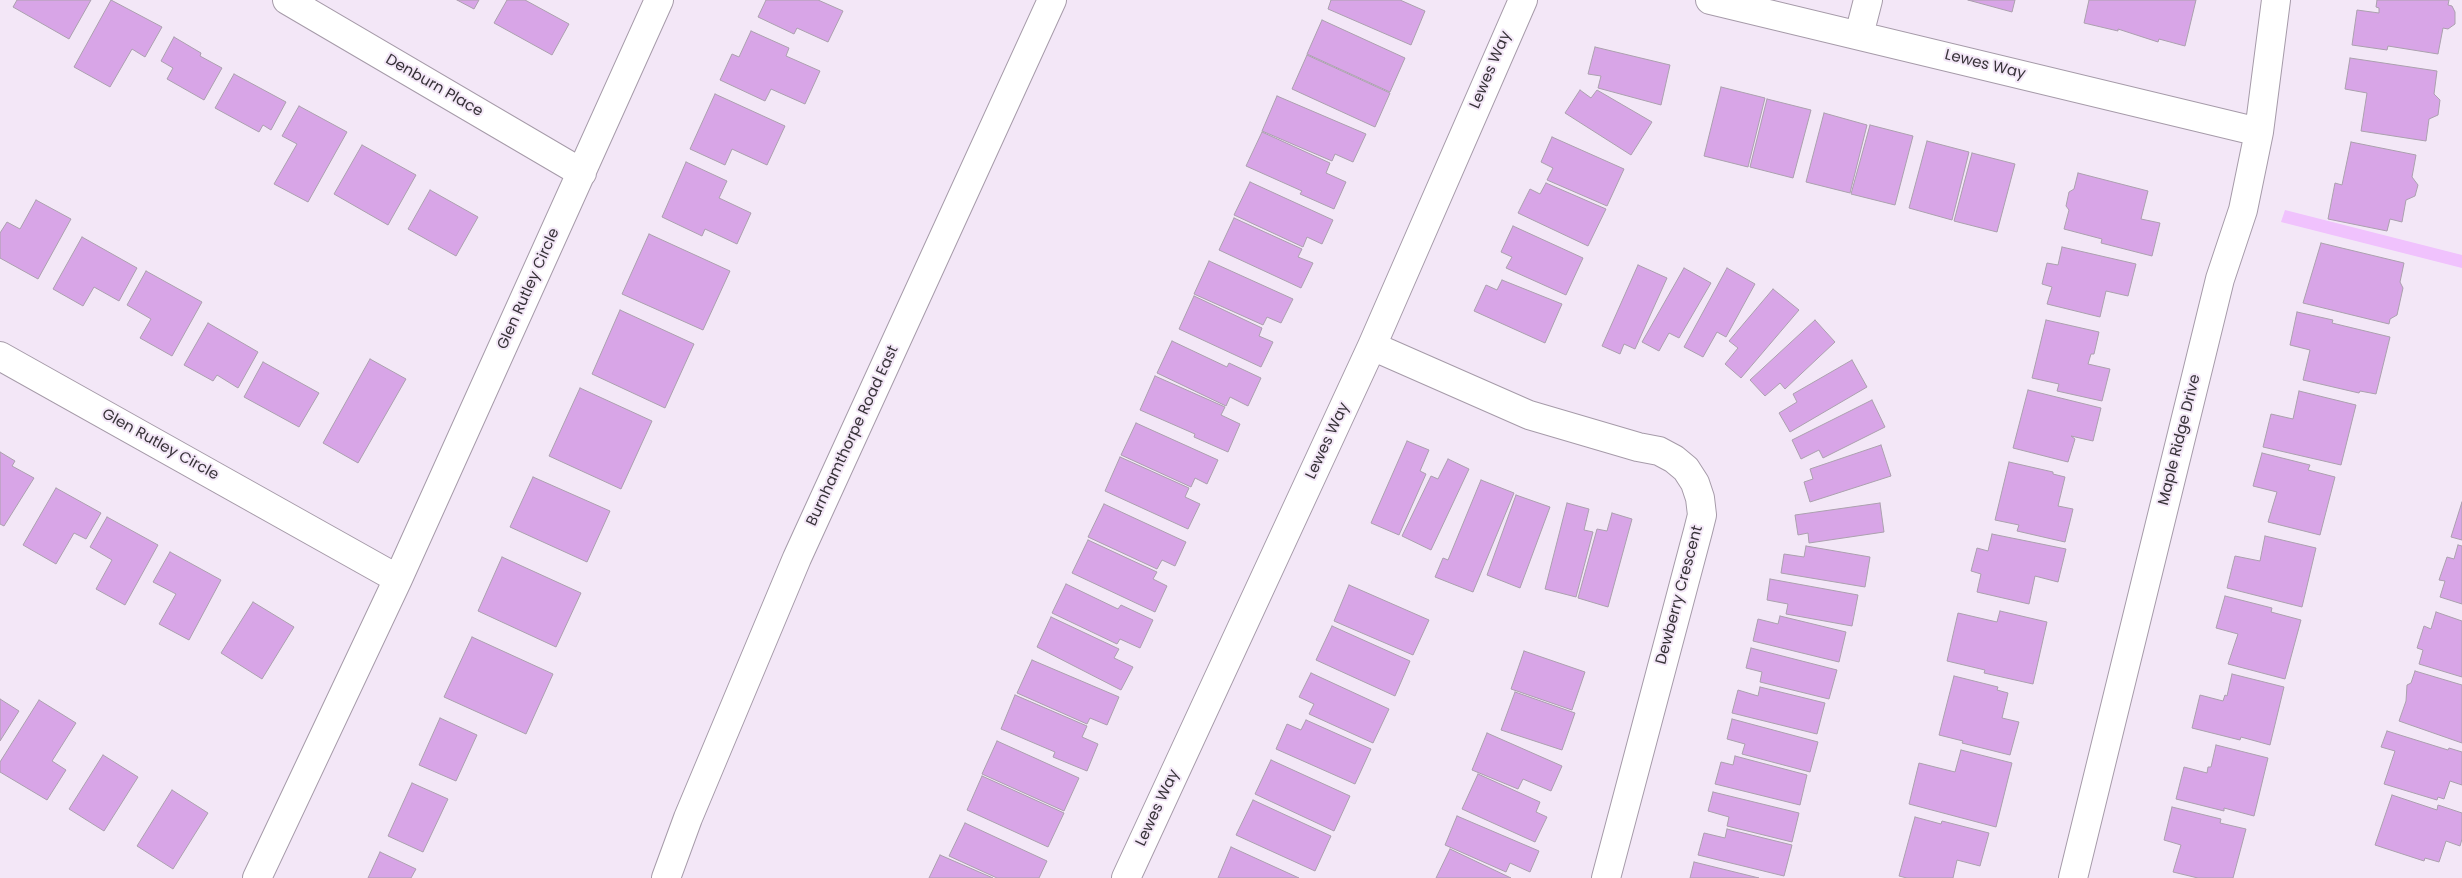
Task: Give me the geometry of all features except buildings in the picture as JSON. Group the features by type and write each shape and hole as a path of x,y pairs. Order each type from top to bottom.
{"street":[{"name":"Denburn Place","path":"287,0 582,173"},
{"name":"Glen Rutley Circle","path":"257,878 398,578 659,0"},
{"name":"Burnhamthorpe Road East","path":"666,878 688,818 797,558 1052,0"},
{"name":"Lewes Way","path":"1126,878 1372,346 1522,0"},
{"name":"Lewes Way","path":"1710,0 2259,132"},
{"path":"1859,35 1868,0"},
{"name":"Maple Ridge Drive","path":"2073,878 2220,279 2243,210 2259,132 2276,0"},
{"name":"Dewberry Crescent","path":"1372,346 1530,415 1638,447 1659,451 1674,459 1686,469 1695,483 1700,498 1702,515 1606,878"},
{"name":"Glen Rutley Circle","path":"0,356 398,578"}],"shaded area":[{"path":"2285,210 2462,255 2462,268 2281,222"}]}
